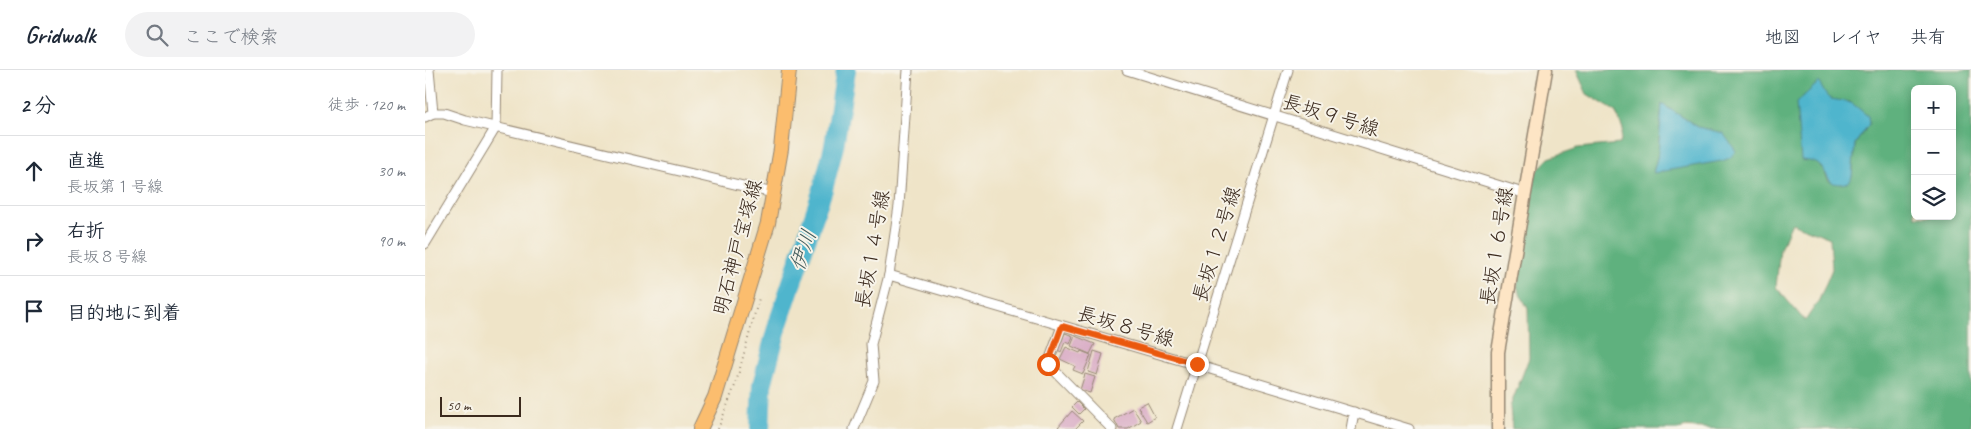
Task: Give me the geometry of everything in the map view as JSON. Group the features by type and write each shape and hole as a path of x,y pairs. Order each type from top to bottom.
{"main road":[{"name":"明石神戸宝塚線","path":"700,429 715,397 768,223 781,149 789,70"}],"street":[{"path":"429,70 429,115 443,113 465,120 773,193"},
{"path":"425,244 495,127 497,70"},
{"name":"長坂１４号線","path":"854,429 874,381 871,344 889,275 899,206 908,70"},
{"name":"長坂９号線","path":"1127,70 1523,194"},
{"name":"長坂１２号線","path":"1177,429 1288,70"},
{"name":"長坂１６号線","path":"1499,429 1498,352 1545,70"},
{"name":"長坂８号線","path":"889,275 1197,364 1409,429"},
{"path":"1062,326 1048,364 1112,429"},
{"path":"1351,429 1354,412"}],"green space":[{"path":"1576,70 1971,70 1971,429 1724,429 1686,427 1677,429 1512,429 1510,407 1529,358 1528,309 1517,287 1536,172 1549,158 1578,148 1620,144 1623,129 1615,111 1587,94","holes":["1826,96 1833,101 1850,102 1869,124 1855,144 1852,177 1829,181 1821,166 1815,162","1662,104 1698,127 1653,173 1658,154","1792,223 1830,238 1832,269 1819,300 1805,321 1776,287 1780,249"]}],"water":[{"path":"1819,82 1827,97 1850,103 1868,116 1869,124 1855,144 1852,177 1847,183 1835,184 1818,164 1801,160 1796,103"},
{"path":"1662,104 1698,127 1723,133 1736,151 1730,158 1722,161 1653,173 1658,154"}],"building":[{"path":"1065,333 1073,336 1070,344 1065,342 1061,352 1058,350"},
{"path":"1075,336 1095,344 1090,354 1071,346"},
{"path":"1066,347 1091,355 1083,374 1073,370 1075,366 1060,359"},
{"path":"1094,351 1103,354 1097,375 1088,372"},
{"path":"1085,374 1095,377 1090,393 1080,390"},
{"path":"1077,402 1084,409 1079,414 1072,407"},
{"path":"1147,402 1155,417 1147,422 1138,407"},
{"path":"1133,408 1141,421 1128,429 1119,429 1114,419"},
{"path":"1072,411 1083,421 1075,429 1061,429 1058,427"}],"waterway":[{"name":"伊川","path":"760,429 762,385 778,324 823,189 834,146 846,70"}],"route":[{"path":"1048,364 1062,326 1197,364"}]}
